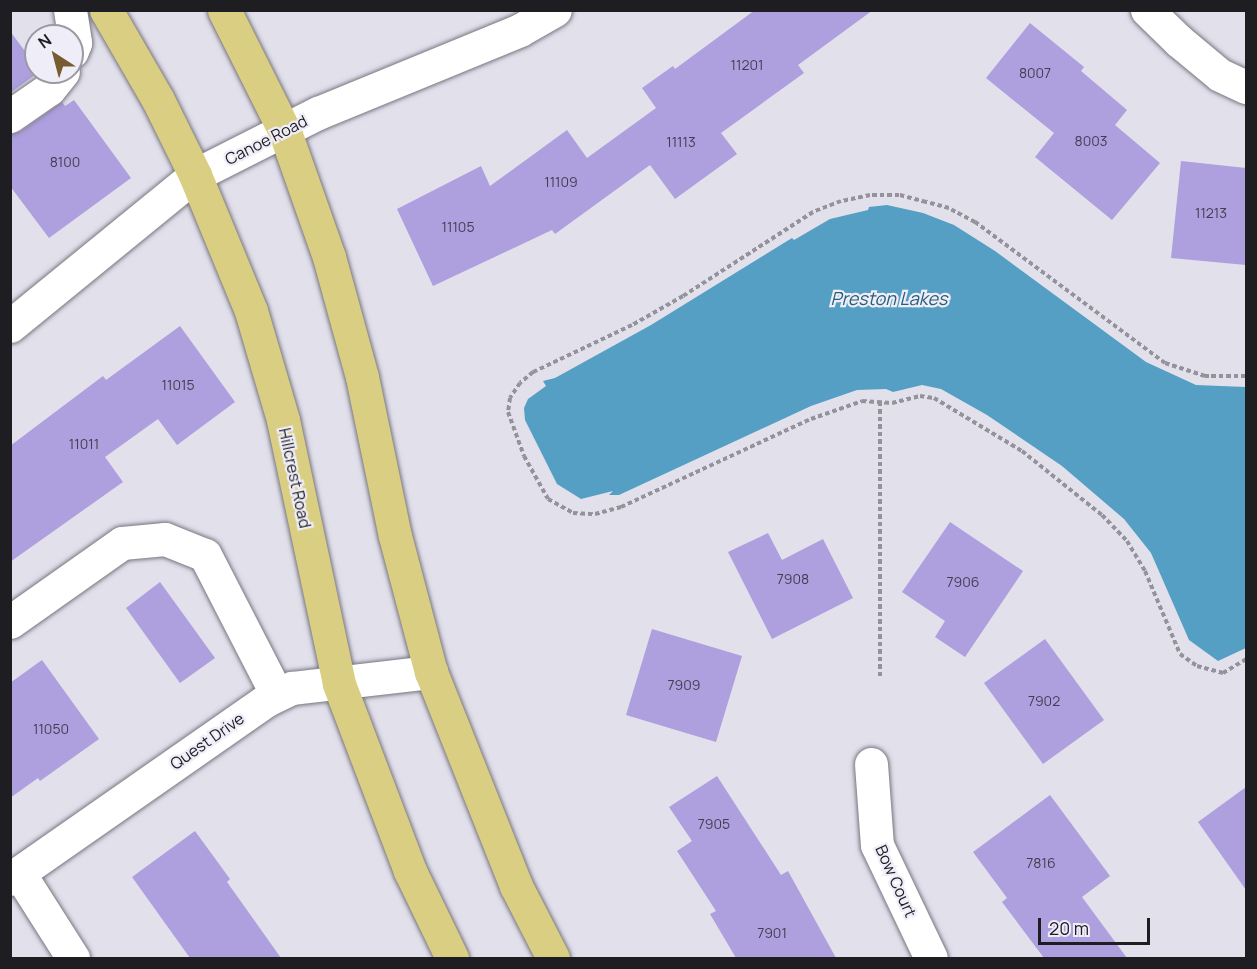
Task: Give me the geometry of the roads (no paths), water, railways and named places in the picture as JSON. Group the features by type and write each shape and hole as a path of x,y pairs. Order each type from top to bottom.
{"main road":[{"name":"Hillcrest Road","path":"106,10 158,100 195,175 251,311 283,420 339,684 410,871 452,958"},
{"path":"224,10 285,132 332,268 362,377 395,536 431,672 516,886 553,958"}],"street":[{"name":"Canoe Road","path":"10,326 195,175 285,132 318,113 515,20 555,10"},
{"path":"1147,10 1179,41 1220,75 1244,87"},
{"path":"10,116 53,84"},
{"path":"10,622 122,543 165,539 205,555 277,695"},
{"name":"Quest Drive","path":"15,876 277,695 292,688 431,672"},
{"name":"Bow Court","path":"871,764 877,845 931,958"},
{"path":"15,876 73,958"}],"water":[{"name":"Preston Lakes","path":"887,205 923,213 954,225 995,251 1146,362 1196,385 1246,387 1246,648 1218,661 1189,640 1151,553 1124,519 1062,466 987,415 941,389 922,385 893,392 886,389 857,390 811,406 619,495 609,495 613,491 581,499 557,484 525,420 524,408 528,399 546,386 543,381 555,378 651,325 792,238 794,240 830,219 868,210 869,207"}]}
